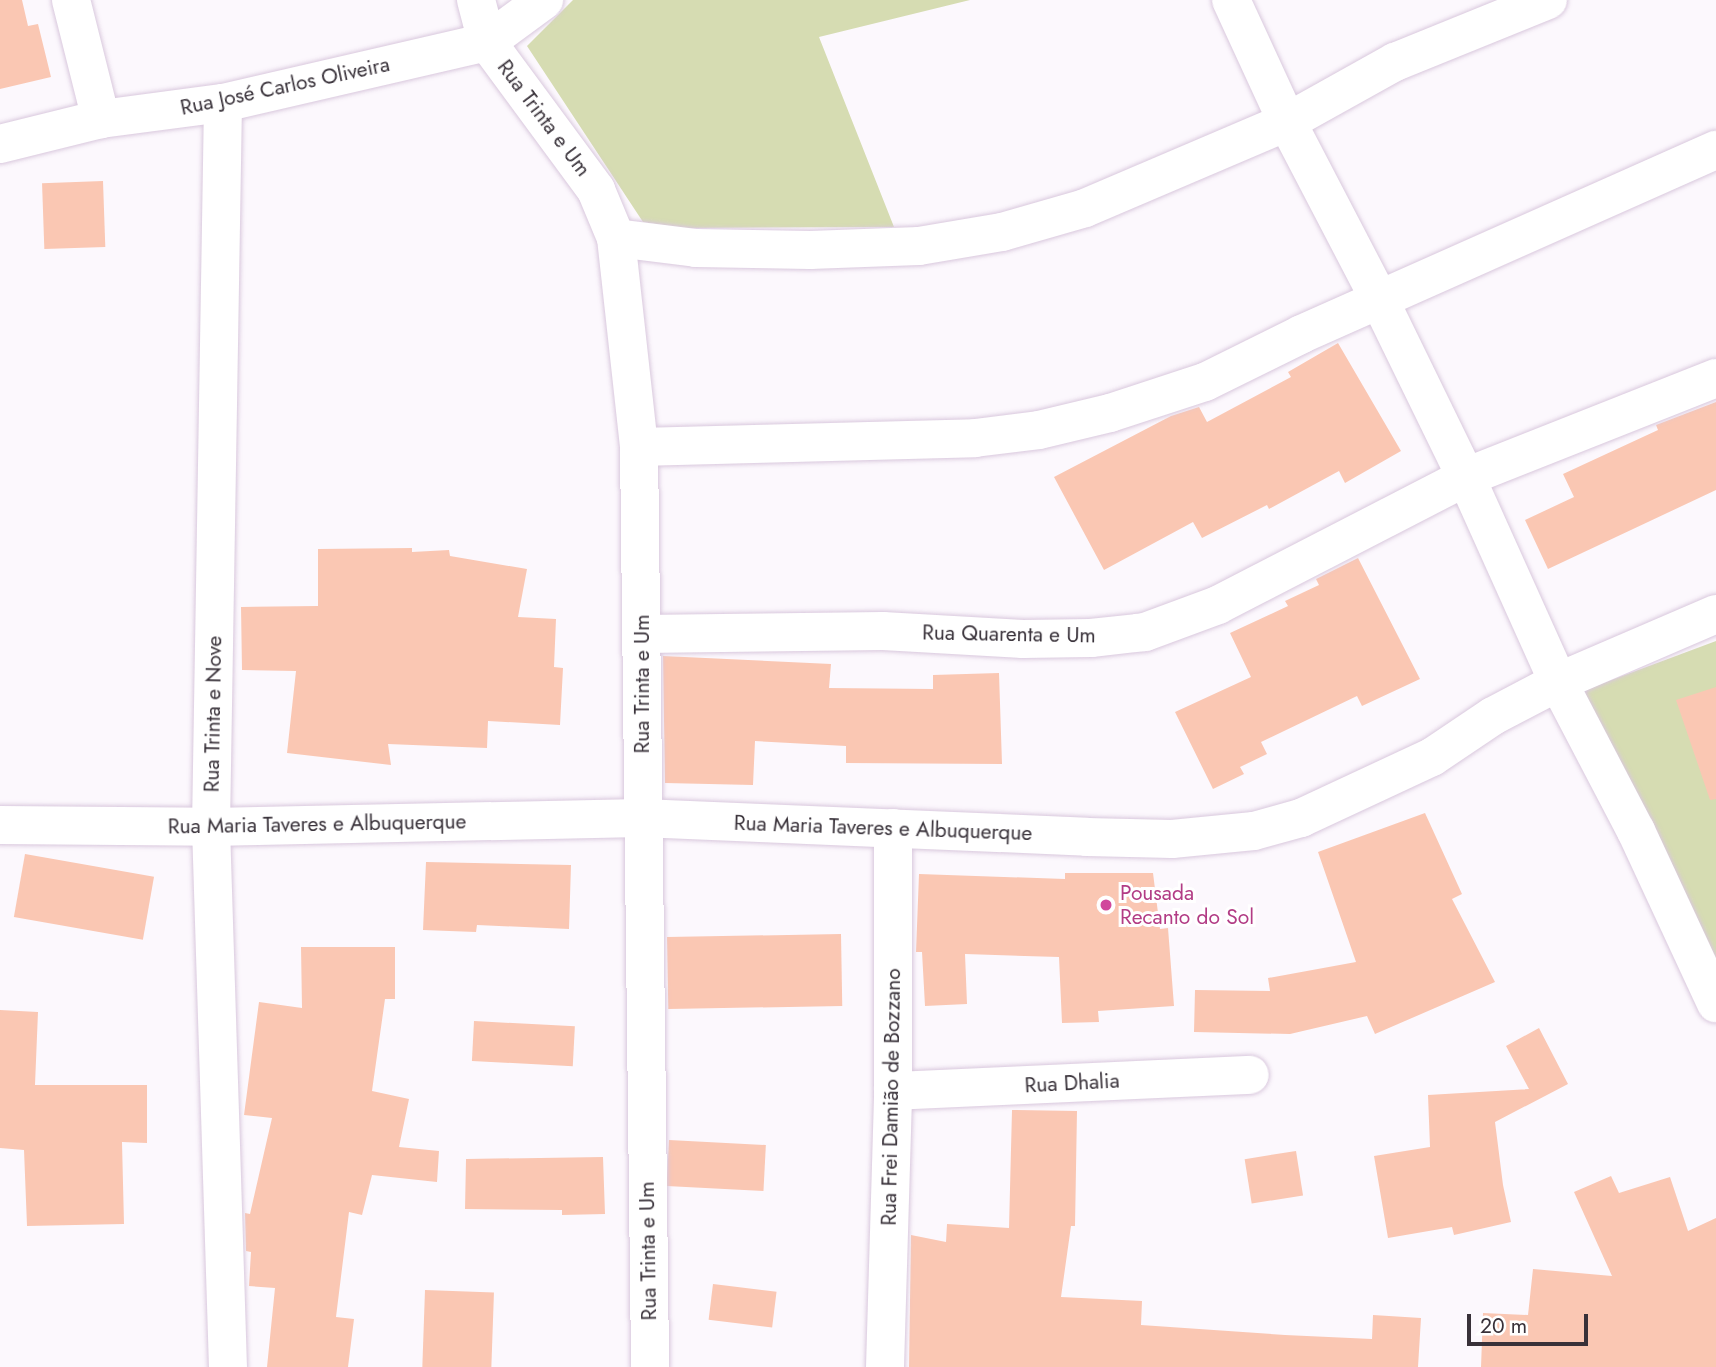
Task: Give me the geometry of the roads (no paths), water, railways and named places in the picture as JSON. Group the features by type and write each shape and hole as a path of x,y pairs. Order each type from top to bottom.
{"street":[{"path":"71,0 101,119"},
{"name":"Rua Trinta e Um","path":"476,0 486,42 596,190 616,238 639,447 641,818 650,1367"},
{"name":"Rua Trinta e Um","path":"486,42 544,0"},
{"path":"1231,0 1287,122 1381,301 1466,477 1558,682 1636,831 1716,1003"},
{"path":"616,238 696,248 810,250 919,246 1002,232 1084,208 1287,122 1395,62 1548,0"},
{"name":"Rua José Carlos Oliveira","path":"0,144 101,119 223,103 486,42"},
{"name":"Rua Trinta e Nove","path":"223,103 211,827 228,1367"},
{"path":"639,447 909,442 1039,430 1110,413 1205,382 1302,334 1716,150"},
{"name":"Rua Quarenta e Um","path":"642,634 883,631 1023,639 1091,638 1145,632 1218,605 1466,477 1716,378"},
{"name":"Rua Maria Taveres e Albuquerque","path":"0,825 211,827 641,818 1172,839 1254,831 1301,818 1432,757 1493,716 1558,682 1716,614"},
{"name":"Rua Frei Damião de Bozzano","path":"885,1367 893,1091 893,828"},
{"name":"Rua Dhalia","path":"893,1091 1250,1075"}],"place":[{"name":"Pousada Recanto do Sol","path":"1106,905"}]}
